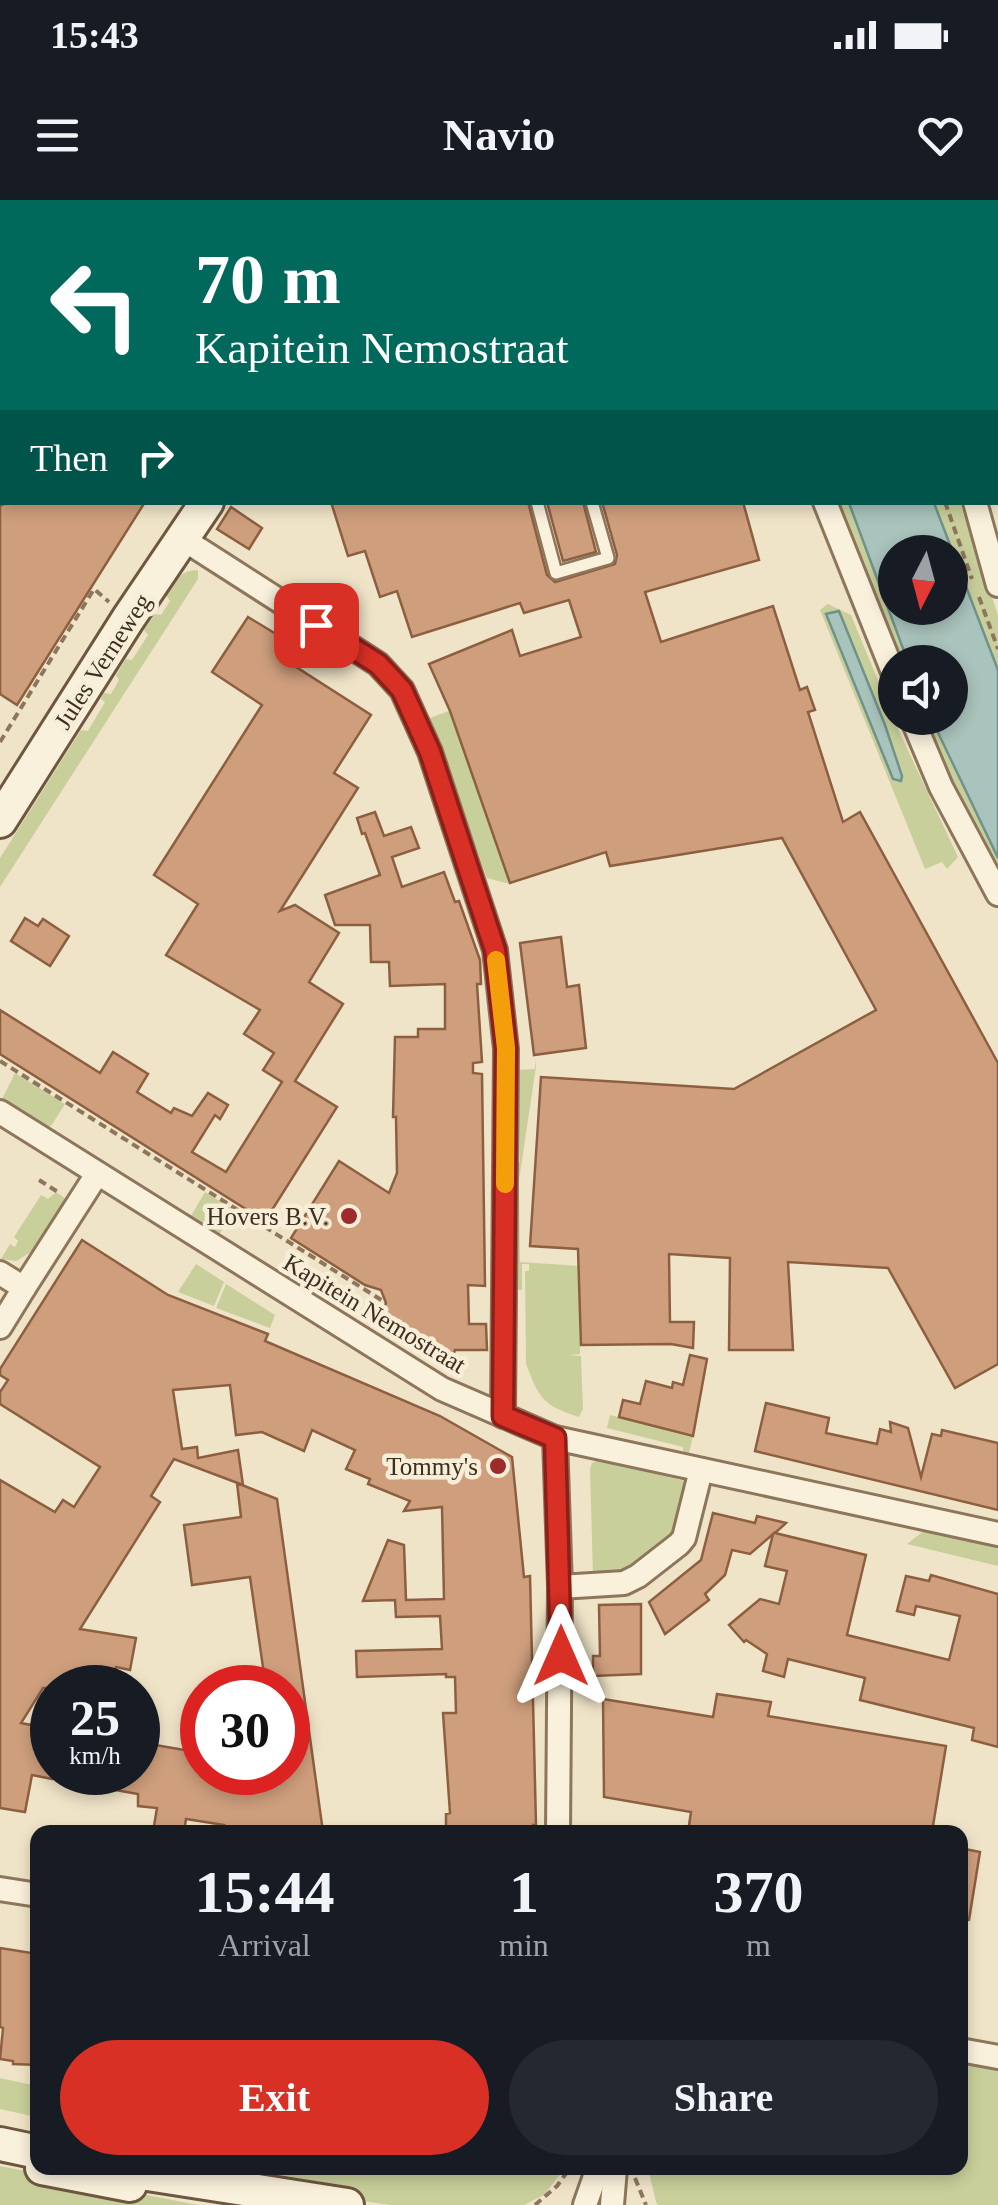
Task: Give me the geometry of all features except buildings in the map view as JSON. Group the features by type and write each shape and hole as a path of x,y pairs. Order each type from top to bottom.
{"street":[{"name":"Jules Verneweg","path":"0,821 205,505"},
{"path":"826,505 882,645"},
{"path":"976,505 998,585"},
{"path":"183,539 378,664 402,690 430,752 495,950 506,1048 503,1416"},
{"path":"919,735 941,788 998,894"},
{"name":"Kapitein Nemostraat","path":"0,1112 442,1389 555,1438 998,1534"},
{"path":"0,1327 97,1174"},
{"path":"0,1273 24,1288"},
{"path":"555,1438 560,1587 558,1825"},
{"path":"560,1587 624,1583 679,1544 684,1538 701,1470"},
{"path":"0,1888 30,1894"},
{"path":"968,2051 998,2056"},
{"path":"0,2144 30,2150"},
{"path":"0,2159 30,2165"},
{"path":"80,2175 231,2205"},
{"path":"141,2175 347,2205"},
{"path":"584,2205 595,2175"},
{"path":"612,2205 614,2175"}],"lane":[{"path":"538,505 556,573 608,558 593,505"}],"path":[{"path":"946,505 998,649"},
{"path":"0,742 94,588 128,619"},
{"path":"0,1060 383,1302"},
{"path":"534,2205 565,2175"}],"green space":[{"path":"837,505 850,505 878,581 878,616"},
{"path":"935,505 961,505 998,615 998,670 968,592 968,535 946,535"},
{"path":"198,570 198,579 0,887 0,858 81,730 88,731 105,702 101,699 104,693 111,694 126,659 132,660 148,635 144,630 170,601 166,595 172,586 182,574"},
{"path":"828,604 851,615 878,680 878,708 839,612 827,615 893,779 902,776 888,735 901,735 958,857 947,869 942,862 925,869 820,610"},
{"path":"881,625 894,625 902,645 889,645"},
{"path":"449,711 510,884 487,878 430,718"},
{"path":"924,735 939,735 998,858 998,888"},
{"path":"535,1059 536,1067 519,1180 520,1262 580,1266 580,1354 569,1355 581,1356 583,1409 579,1417 544,1399 526,1364 525,1271 529,1271 529,1264 522,1264 522,1290 516,1290 514,1162 520,1162 519,1125 514,1124 513,1109 519,1109 518,1090 513,1089 513,1070 535,1069"},
{"path":"15,1073 65,1104 51,1126 45,1127 2,1099"},
{"path":"56,1192 66,1199 33,1251 16,1261 1,1259 10,1244 15,1247 18,1241 14,1237 41,1195 48,1199"},
{"path":"205,1192 235,1211 215,1235 191,1216"},
{"path":"196,1264 224,1282 214,1306 178,1292"},
{"path":"226,1284 275,1315 270,1328 216,1308"},
{"path":"610,1415 693,1436 689,1453 683,1452 683,1447 607,1428"},
{"path":"599,1460 689,1482 676,1537 626,1575 593,1576 590,1469"},
{"path":"925,1530 998,1548 998,1566 907,1544"},
{"path":"968,2064 998,2069 998,2205 656,2202 650,2175 968,2175"},
{"path":"0,2078 30,2084 30,2115 0,2109"},
{"path":"0,2166 30,2175 198,2205 0,2205"},
{"path":"185,2175 560,2175 544,2195 524,2205 390,2205"}],"water":[{"path":"850,505 935,505 946,535 878,535 878,581"},
{"path":"968,592 998,670 998,858 939,735 968,735 968,645 902,645 894,625 968,625"},
{"path":"839,611 878,708 878,735 888,735 901,781 893,779 826,614"}],"slow traffic":[{"path":"496,960 506,1048 505,1184"}],"place":[{"name":"Hovers B.V.","path":"349,1216"},
{"name":"Tommy's","path":"498,1466"}],"route":[{"path":"316,625 378,664 402,690 430,752 495,950 506,1048 503,1416 555,1438 561,1656"}]}
